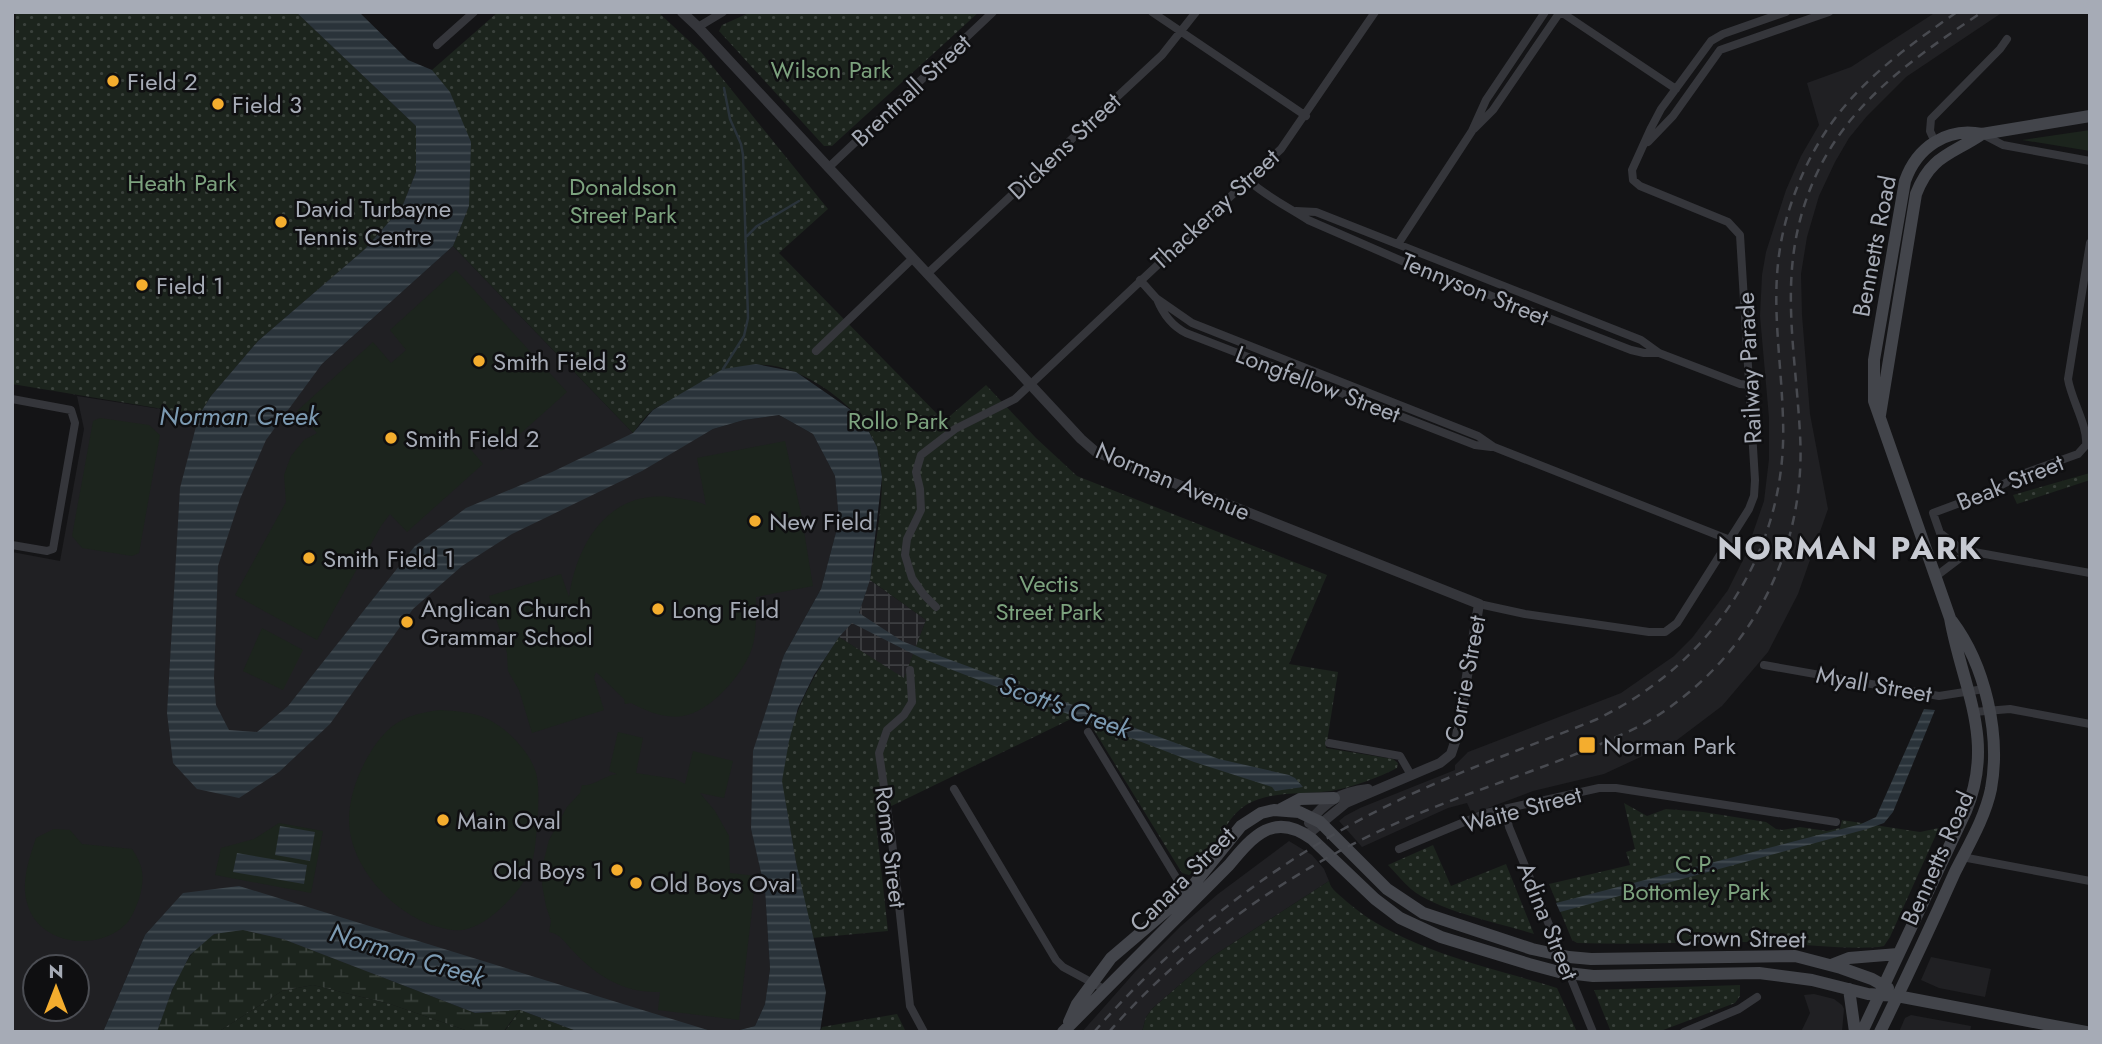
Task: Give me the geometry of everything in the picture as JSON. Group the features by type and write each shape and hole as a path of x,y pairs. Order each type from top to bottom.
{"main road":[{"name":"Bennetts Road","path":"1890,305 1905,181 1914,163 1935,142 1966,131 1982,134 2090,116"},
{"name":"Bennetts Road","path":"1861,1032 1971,799 1979,754 1970,692 1950,618 1874,401 1873,373 1919,186 1930,168 1944,155 1982,134"},
{"name":"Bennetts Road","path":"1880,1032 1987,803 1991,785 1993,744 1989,710 1964,638 1950,618"},
{"name":"Canara Street","path":"1064,1030 1077,1004 1121,949 1189,898 1241,825 1261,813 1280,809 1300,799 1334,798"},
{"path":"1280,809 1299,812 1317,820"},
{"name":"Crown Street","path":"1317,820 1387,890 1414,908 1445,921 1532,949 1591,959 1804,957 1831,965 1897,996"},
{"name":"Canara Street","path":"1064,1030 1189,898 1247,843 1261,832 1280,826 1305,834"},
{"name":"Crown Street","path":"1305,834 1382,906 1413,926 1529,964 1570,974 1606,976 1759,973 1807,979 1849,989 1881,990"},
{"path":"1831,965 1849,958 1898,954"},
{"path":"1849,989 1855,1032"},
{"path":"1897,996 2086,1032"}],"street":[{"name":"Norman Avenue","path":"682,12 1088,446 1105,457 1479,604 1525,614 1648,632 1665,632"},
{"path":"698,27 723,12"},
{"name":"Brentnall Street","path":"828,168 993,12"},
{"path":"1152,12 1306,116"},
{"name":"Dickens Street","path":"927,274 1162,55 1196,12"},
{"name":"Thackeray Street","path":"936,607 912,578 905,555 907,539 920,510 921,498 916,472 919,459 925,450 968,422 1012,402 1281,149 1376,12"},
{"path":"1398,244 1472,131 1484,102 1545,12"},
{"path":"1472,131 1493,110 1561,12 1676,89"},
{"name":"Railway Parade","path":"1665,632 1677,623 1749,509 1754,496 1741,235 1728,222 1653,193 1635,183 1632,170 1658,115 1713,39 1786,12"},
{"name":"Railway Parade","path":"1643,146 1673,116 1720,50 1829,12"},
{"path":"437,45 468,14"},
{"path":"1935,142 1929,128 1931,119 2007,39"},
{"name":"Bennetts Road","path":"1982,134 2009,146 2090,161"},
{"name":"Tennyson Street","path":"1248,180 1269,198 1308,220 1409,264 1626,348 1644,353 1659,353"},
{"name":"Tennyson Street","path":"1296,211 1316,212 1641,340 1659,353 1740,384 1750,385"},
{"name":"Beak Street","path":"1964,555 1940,533 1933,513 1984,494 2025,473 2078,454 2085,447 2086,437 2071,396 2068,379 2090,243"},
{"path":"816,351 912,259"},
{"name":"Longfellow Street","path":"1140,280 1175,326 1186,333 1475,445 1494,447 1730,540"},
{"path":"12,398 71,410 75,428 54,549 47,551 12,545"},
{"path":"1935,577 1964,555 1979,553 2090,573"},
{"name":"Corrie Street","path":"1411,775 1440,763 1451,754 1457,736 1479,604"},
{"name":"Myall Street","path":"1764,665 1933,695 1946,696 1983,689"},
{"name":"Rome Street","path":"910,670 912,702 904,715 887,730 879,753 892,841 910,1006 924,1032"},
{"path":"1974,712 2010,709 2090,724"},
{"path":"1088,732 1189,898"},
{"path":"1317,820 1340,806 1411,775 1400,756 1329,743"},
{"path":"1305,834 1317,820 1323,806 1334,798 1351,791 1378,788"},
{"name":"Waite Street","path":"1399,849 1479,816 1600,788 1647,798 1784,818 1836,822"},
{"path":"954,789 1056,960 1063,967 1104,989"},
{"name":"Adina Street","path":"1505,809 1509,827 1593,1032"},
{"path":"1962,857 2090,881"},
{"path":"1684,1032 1739,1009 1757,997"}],"shaded area":[{"path":"1936,12 2003,12 1906,77 1867,116 1849,138 1835,162 1819,196 1807,237 1801,274 1802,315 1810,414 1828,509 1798,594 1768,652 1722,706 1677,740 1604,774 1533,791 1472,814 1467,803 1448,808 1362,847 1339,821 1345,816 1455,770 1455,765 1468,752 1621,693 1674,656 1692,638 1728,590 1745,556 1764,501 1769,459 1769,418 1760,316 1762,275 1766,252 1786,190 1819,125 1807,83 1851,67"},
{"name":"Anglican Church Grammar School","path":"453,246 633,433 652,458 685,445 713,429 744,420 779,415 813,434 835,476 839,521 821,589 784,655 751,829 765,890 770,969 765,1004 755,1026 732,1032 711,1031 145,935 103,1032 12,1032 12,552 60,561 84,429 77,396 199,415 266,439 322,364"},
{"path":"870,580 926,620 904,679 839,637 859,613"},
{"path":"1289,841 1312,855 1324,869 1329,881 1213,956 1153,1008 1146,1017 1142,1032 1082,1032 1135,972 1181,926 1218,894"},
{"path":"1931,957 1991,969 1985,997 1939,988 1921,980"},
{"path":"1814,994 1834,999 1842,1005 1842,1032 1801,1032 1810,1013 1804,995"},
{"path":"1911,1015 1971,1026 1970,1032 1899,1032 1905,1018"}],"green space":[{"name":"Heath Park","path":"16,12 296,12 416,126 416,172 402,207 365,249 258,341 211,396 199,415 12,384 12,83"},
{"path":"498,12 658,12 701,52 828,209 779,253 944,421 986,385 1036,438 1077,476 1327,575 1289,664 1338,672 1326,748 1393,759 1398,763 1397,768 1365,782 1339,789 1277,795 1246,805 1230,821 1206,860 1189,875 1182,873 1089,722 1073,718 875,814 888,931 812,938 782,785 784,760 794,722 818,670 839,637 904,678 926,620 870,580 878,531 882,479 877,448 859,418 828,390 791,371 757,365 661,405 648,414 633,433 453,246 469,206 432,70"},
{"name":"Wilson Park","path":"751,12 979,12 832,146 824,146 719,31 722,25"},
{"path":"2090,130 2090,151 2022,140"},
{"path":"456,270 567,392 501,451 483,432 468,446 483,464 407,532 390,514 317,640 235,595 286,502 284,475 291,456 304,440 317,433 297,411 373,342 391,363 406,350 390,330"},
{"path":"100,418 149,425 160,435 139,553 132,556 82,548 72,536 93,421"},
{"path":"785,441 813,586 756,597 753,645 747,661 733,681 704,708 683,716 669,716 631,703 625,704 624,699 596,672 594,678 604,710 532,733 519,690 508,671 507,653 489,596 561,574 569,597 579,558 588,540 599,524 613,512 629,502 648,497 669,497 706,505 697,458"},
{"path":"2090,473 2090,480 2017,504 2013,495"},
{"path":"262,628 303,650 283,690 243,671"},
{"name":"Main Oval","path":"441,710 478,715 499,726 528,756 538,785 534,851 525,880 496,912 475,926 463,930 443,928 419,920 390,899 377,886 357,855 349,821 356,782 380,738 405,719"},
{"name":"Old Boys Oval","path":"618,732 643,738 636,773 675,779 685,784 693,751 733,761 724,798 700,793 715,811 729,836 730,873 756,876 739,1020 658,1010 660,992 635,990 612,982 583,961 560,937 549,932 551,921 542,885 549,840 567,807 580,793 582,785 617,774 609,771"},
{"name":"C.P. Bottomley Park","path":"1624,803 1647,816 1666,809 1703,812 1766,822 1782,830 1800,827 1827,831 1840,828 1842,820 1920,832 1939,828 1884,946 1863,948 1750,942 1577,943 1572,940 1549,884 1630,865 1626,852 1635,849"},
{"path":"279,823 323,831 311,893 215,875 221,848 254,839"},
{"path":"54,829 70,830 82,844 132,849 136,855 142,873 139,899 129,921 116,932 87,941 72,940 45,930 35,919 26,898 26,872 36,838"},
{"path":"1433,845 1451,886 1506,864 1534,934 1436,904 1411,889 1388,865"},
{"path":"1329,881 1333,889 1346,901 1393,932 1446,955 1557,988 1577,1032 1142,1032 1146,1017 1153,1008 1213,956"},
{"path":"243,930 283,939 475,1013 520,1010 503,1032 471,1032 390,1004 313,985 282,991 218,1032 157,1032 179,976 195,950 216,934"},
{"path":"313,985 390,1004 471,1032 218,1032 282,991"},
{"path":"1740,985 1740,996 1735,1003 1658,1032 1611,1032 1594,990"},
{"path":"520,1010 579,1032 504,1032"},
{"path":"897,1014 906,1032 820,1032 822,1027"}],"water":[{"name":"Norman Creek","path":"296,12 359,12 408,60 432,70 450,92 471,142 469,206 453,246 322,364 266,440 240,499 218,566 214,678 216,705 229,730 257,732 288,706 415,546 466,508 552,472 633,433 653,410 723,369 756,364 796,372 861,417 877,447 882,477 870,580 859,613 902,641 940,656 1219,759 1289,775 1303,787 1275,791 1272,787 1194,762 921,658 852,623 839,637 814,675 798,708 782,781 796,862 826,992 820,1032 732,1032 755,1026 765,1004 770,969 765,890 751,829 753,751 784,655 821,589 839,521 835,476 813,434 779,415 744,420 713,429 642,471 512,534 462,566 413,609 330,724 279,772 239,798 197,789 173,763 167,713 180,488 199,415 211,396 258,341 365,249 402,207 416,172 416,126"},
{"path":"1924,709 1935,710 1893,812 1884,823 1560,912 1556,903 1861,824 1876,817"},
{"path":"280,826 315,832 310,861 275,855"},
{"path":"237,853 307,865 304,884 233,872"},
{"path":"239,886 711,1031 732,1032 579,1032 520,1010 475,1013 283,939 243,930 214,934 190,955 172,990 157,1032 103,1032 145,935 183,893"}],"waterway":[{"path":"723,369 744,336 748,318 743,155 730,119 724,88"},
{"path":"747,236 757,226 799,201"}],"railway":[{"path":"1094,1032 1161,963 1197,931 1234,901 1313,847 1421,790 1595,720 1637,697 1674,668 1707,635 1735,598 1757,558 1772,514 1781,468 1783,420 1777,312 1778,259 1791,204 1804,171 1819,142 1856,93 1902,52 1957,12"},
{"path":"1109,1032 1176,964 1213,933 1333,854 1420,813 1588,749 1642,725 1679,700 1712,671 1740,638 1763,602 1781,563 1793,522 1800,478 1800,434 1792,334 1792,270 1804,206 1817,173 1831,147 1867,101 1910,63 1982,12"}],"place":[{"name":"Field 2","path":"113,81"},
{"name":"Field 3","path":"218,104"},
{"name":"David Turbayne Tennis Centre","path":"281,222"},
{"name":"Field 1","path":"142,285"},
{"name":"Smith Field 3","path":"479,361"},
{"name":"Smith Field 2","path":"391,438"},
{"name":"New Field","path":"755,521"},
{"name":"Smith Field 1","path":"309,558"},
{"name":"Long Field","path":"658,609"},
{"name":"Anglican Church Grammar School","path":"407,622"},
{"name":"Norman Park","path":"1587,745"},
{"name":"Main Oval","path":"443,820"},
{"name":"Old Boys 1","path":"617,870"},
{"name":"Old Boys Oval","path":"636,883"}],"district":[{"name":"NORMAN PARK","path":"1850,548"}],"park label":[{"name":"Donaldson Street Park","path":"623,200"},
{"name":"Rollo Park","path":"898,420"},
{"name":"Vectis Street Park","path":"1049,597"}],"water label":[{"name":"Scott's Creek","path":"1065,707"}]}
